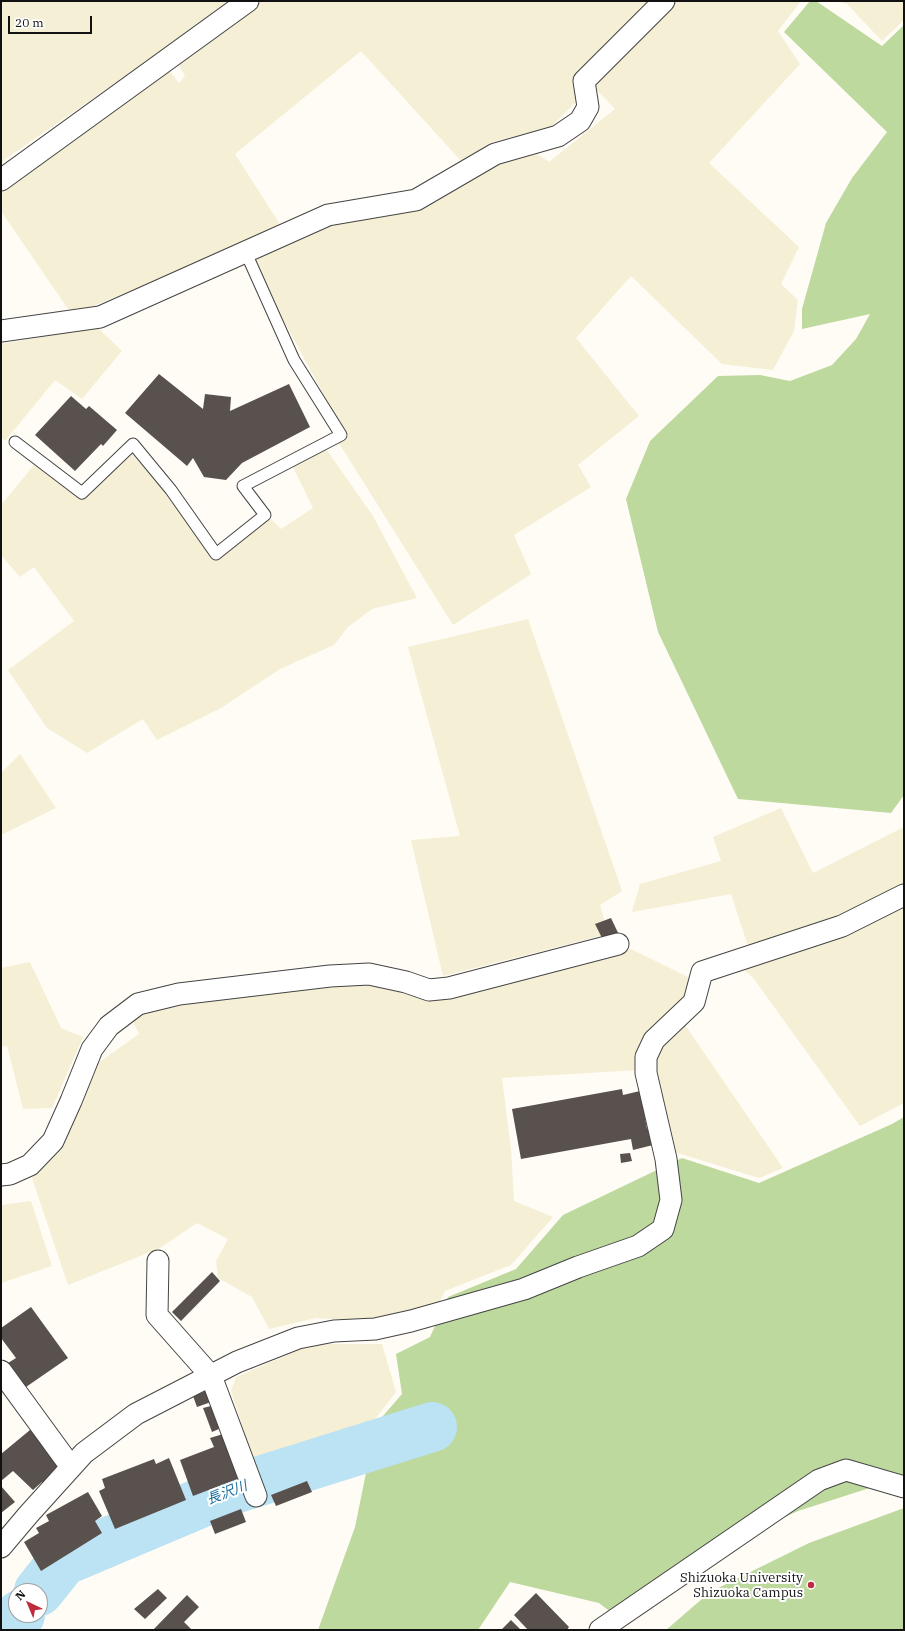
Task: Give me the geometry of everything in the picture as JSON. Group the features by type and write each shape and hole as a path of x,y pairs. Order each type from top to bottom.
{"street":[{"path":"1,180 248,1"},
{"path":"1,331 100,317 246,253 328,215 416,200 495,154 558,136 580,121 588,107 584,81 664,1"},
{"path":"1,1547 84,1453 136,1414 237,1362 298,1338 334,1331 375,1329 411,1321 524,1289 578,1267 638,1246 657,1234 663,1229 671,1200 666,1159 646,1073 646,1057 654,1040 694,1002 702,972 842,926 904,895"},
{"path":"1,1175 10,1174 30,1165 53,1141 92,1049 109,1026 138,1004 179,994 330,976 369,974 406,982 429,990 449,988 618,944"},
{"path":"158,1261 157,1315 211,1376 256,1496"},
{"path":"1,1371 71,1467"},
{"path":"600,1630 819,1480 846,1470 904,1487"}],"lane":[{"path":"15,442 82,493 133,444 171,490 216,554 264,515 243,486 341,435 294,360 246,253"}],"shaded area":[{"path":"1,1 234,1 1,162"},
{"path":"257,1 649,1 576,75 575,103 551,127 492,142 461,161 361,51 235,154 283,229 86,309 68,309 1,211 1,187 168,69 179,83 185,76 176,61"},
{"path":"675,1 801,1 778,31 800,64 709,163 799,247 781,284 798,300 794,331 773,370 722,364 631,276 576,338 639,416 578,465 591,487 514,535 531,574 453,625 337,440 345,434 252,262 331,222 500,159 534,152 549,162 615,109 592,85"},
{"path":"835,1 904,1 904,20 882,41 847,4"},
{"path":"97,327 122,351 82,399 55,380 5,441 1,437 1,344"},
{"path":"326,449 373,516 417,598 372,609 348,627 334,645 280,669 221,708 157,740 143,719 87,753 47,728 8,670 74,621 34,567 20,577 1,555 1,505 34,465 81,500 131,453 167,493 215,561 270,518 281,529 313,508 292,465"},
{"path":"528,619 622,891 600,905 608,934 443,976 411,840 460,836 408,647"},
{"path":"20,754 56,808 1,835 1,773"},
{"path":"781,808 813,873 904,827 904,892 750,952 731,894 632,912 640,884 721,861 713,837"},
{"path":"904,904 904,1103 860,1126 754,979 739,965"},
{"path":"631,949 692,979 689,993 639,1070 502,1078 511,1149 514,1201 553,1217 511,1265 445,1291 432,1317 378,1322 316,1318 269,1329 252,1297 218,1278 216,1261 228,1239 197,1223 160,1248 68,1285 31,1175 85,1086 92,1079 91,1068 139,1034 131,1017 138,1011 270,990 367,983 479,988"},
{"path":"30,962 61,1028 83,1037 52,1108 23,1109 7,1046 1,1047 1,968"},
{"path":"681,1019 783,1168 759,1178 671,1151 652,1078 658,1044"},
{"path":"31,1201 52,1266 1,1283 1,1205"},
{"path":"313,1344 382,1344 396,1392 372,1423 367,1440 258,1475 231,1391 236,1377"}],"green space":[{"path":"810,1 816,1 882,46 904,25 904,795 891,813 738,799 658,632 626,499 650,441 718,376 760,375 790,381 832,365 856,339 870,314 802,329 802,309 826,223 852,178 887,132 784,32"},
{"path":"904,1117 904,1477 798,1511 689,1562 621,1620 599,1603 510,1582 478,1630 318,1630 355,1527 376,1424 402,1394 396,1354 430,1337 448,1297 516,1269 563,1215 682,1158 759,1183 892,1124"},
{"name":"Shizuoka University Shizuoka Campus","path":"904,1508 904,1630 666,1630 710,1592 809,1543"}],"building":[{"path":"159,374 203,409 205,394 231,397 230,411 289,384 310,427 242,463 226,480 204,477 193,458 187,466 125,413"},
{"path":"71,396 86,409 89,406 117,430 103,446 101,444 75,471 35,435"},
{"path":"611,918 620,937 604,942 595,924"},
{"path":"622,1089 623,1095 640,1091 647,1129 651,1128 653,1145 633,1150 631,1139 521,1159 512,1109"},
{"path":"630,1153 632,1161 621,1163 620,1154"},
{"path":"212,1272 220,1281 181,1321 172,1312"},
{"path":"31,1307 68,1358 26,1387 8,1363 16,1358 1,1338 1,1328"},
{"path":"206,1391 211,1402 197,1407 193,1396"},
{"path":"211,1406 221,1428 212,1432 203,1408"},
{"path":"30,1430 63,1464 44,1484 42,1482 33,1490 13,1471 1,1481 1,1454"},
{"path":"223,1434 240,1478 193,1496 180,1460 214,1447 210,1438"},
{"path":"169,1458 186,1500 115,1529 99,1491 105,1488 102,1479 154,1459 156,1464"},
{"path":"307,1481 312,1492 276,1506 271,1495"},
{"path":"1,1486 15,1502 1,1513"},
{"path":"88,1492 102,1516 95,1521 102,1533 41,1571 24,1542 39,1533 36,1528 49,1521 46,1515"},
{"path":"241,1509 246,1522 215,1534 210,1521"},
{"path":"158,1589 167,1598 145,1619 134,1609"},
{"path":"536,1593 569,1627 567,1630 528,1630 514,1615"},
{"path":"187,1595 199,1607 184,1622 192,1630 153,1630"},
{"path":"511,1620 521,1630 501,1630"}],"waterway":[{"name":"長沢川","path":"45,1583 63,1561 231,1490 432,1427"},
{"name":"長沢川","path":"12,1630 13,1623"}],"place":[{"name":"Shizuoka University Shizuoka Campus","path":"811,1585"}]}
